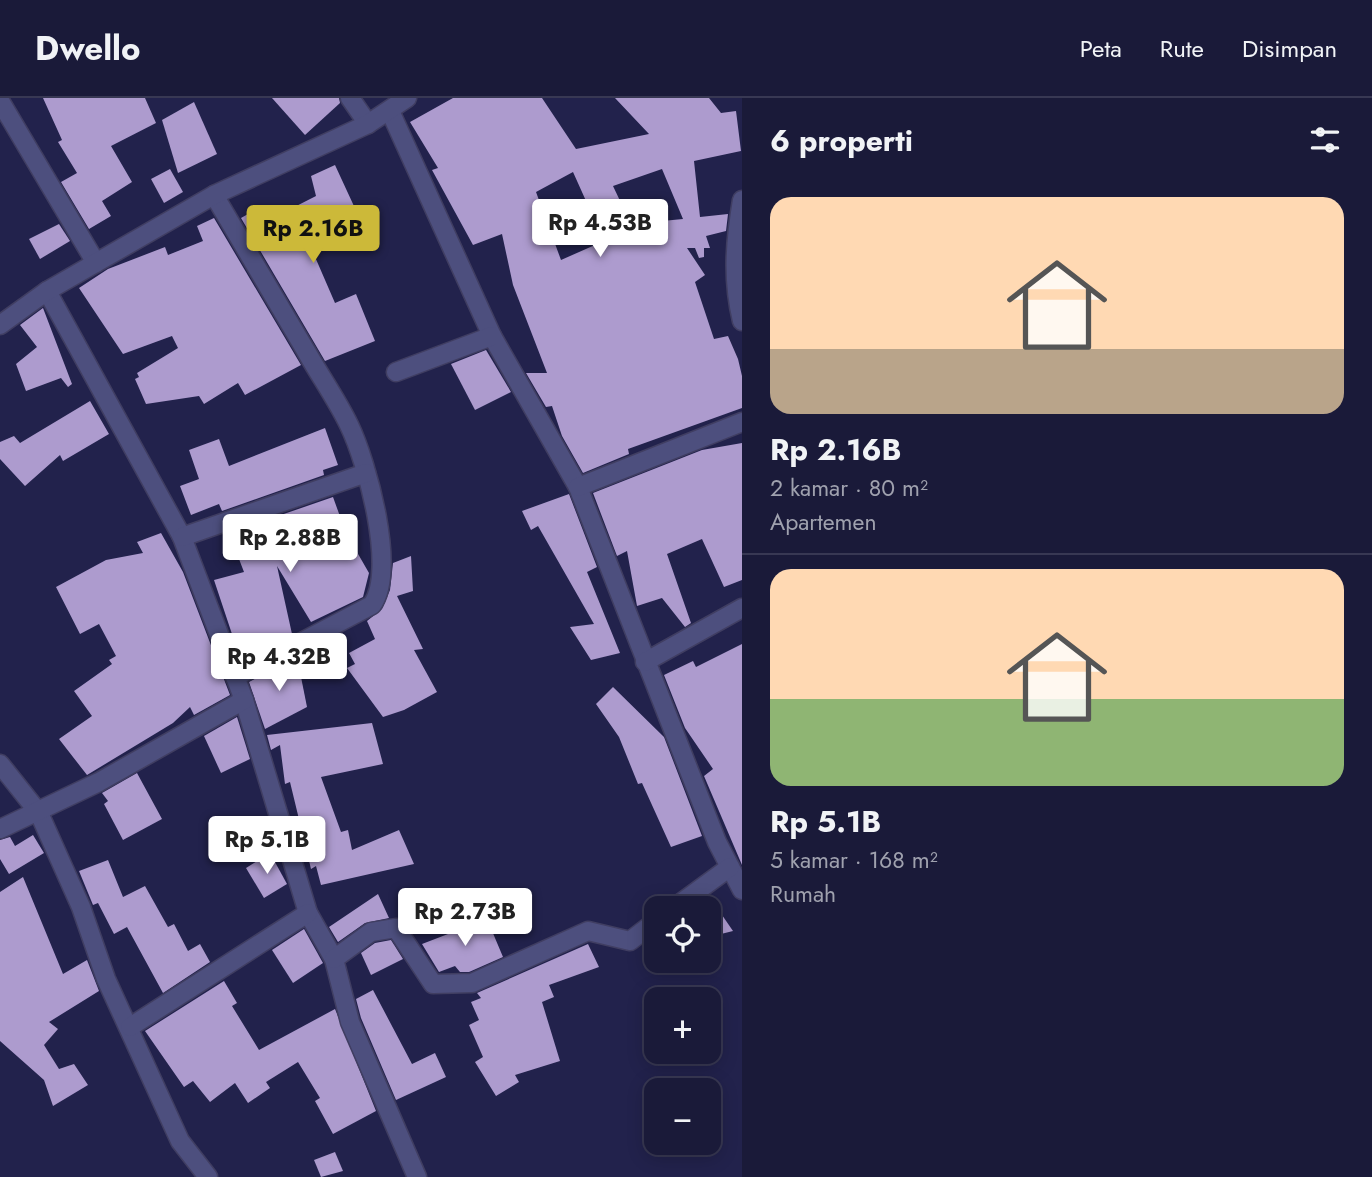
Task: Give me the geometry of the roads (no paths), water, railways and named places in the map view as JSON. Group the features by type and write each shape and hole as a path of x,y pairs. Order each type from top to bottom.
{"street":[{"path":"350,98 368,124"},
{"path":"0,325 47,291 214,195 368,124 407,98"},
{"path":"0,101 96,263"},
{"path":"390,111 492,336 578,487 716,842 742,890"},
{"path":"214,195 349,425 366,473 380,540 382,573 378,597 372,605 235,677"},
{"path":"742,200 736,238 734,287 742,321"},
{"path":"47,291 182,537 244,701 308,913 334,959 350,1022 417,1177"},
{"path":"405,368 492,336"},
{"path":"578,487 742,422"},
{"path":"182,537 366,473"},
{"path":"645,662 742,608"},
{"path":"0,829 39,813 244,701"},
{"path":"0,764 39,813 81,906 106,979 180,1141 208,1177"},
{"path":"690,896 730,867"},
{"path":"130,1027 308,913"},
{"path":"334,959 372,932 396,928 433,984 472,984 588,931 630,941 644,930"}]}
